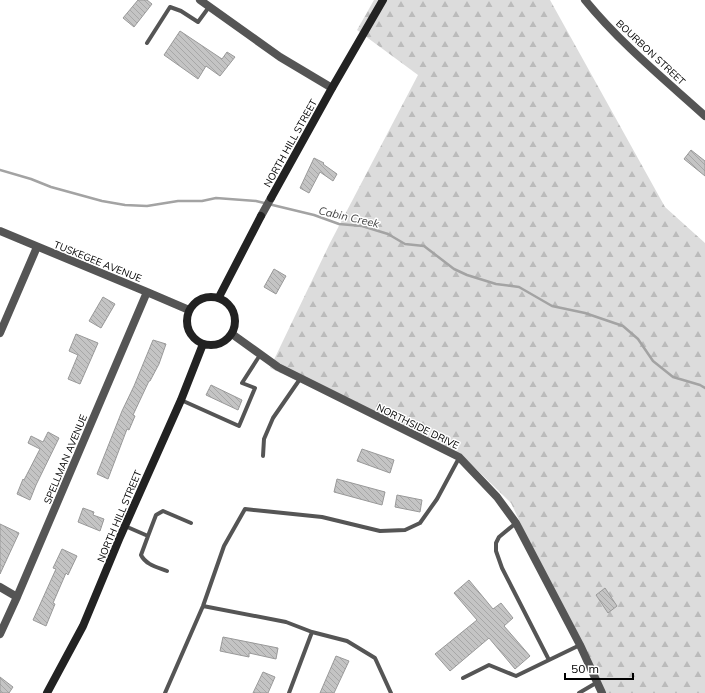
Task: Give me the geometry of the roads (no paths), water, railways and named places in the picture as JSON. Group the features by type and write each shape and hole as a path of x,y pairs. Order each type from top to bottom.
{"street":[{"path":"200,0 280,57 332,88"},
{"name":"NORTH HILL STREET","path":"219,298 271,198 383,0"},
{"name":"BOURBON STREET","path":"585,0 597,15 705,116"},
{"name":"TUSKEGEE AVENUE","path":"0,231 189,310"},
{"path":"0,333 37,247"},
{"name":"SPELLMAN AVENUE","path":"0,634 147,292"},
{"path":"212,296 219,298 226,301 231,306 236,320 235,328 226,340 219,344 203,344 196,340 189,330 187,318 189,310 193,304 205,297 212,296"},
{"name":"NORTHSIDE DRIVE","path":"232,334 278,367 300,379 459,457 496,497 516,523 580,645 601,693"},
{"name":"NORTH HILL STREET","path":"48,693 83,626 125,526 181,400 203,344"},
{"path":"0,587 17,597"}],"lane":[{"path":"147,43 170,7 181,11 198,22 209,6"},
{"path":"181,400 239,426 255,388 242,383 260,355"},
{"path":"263,456 264,439 273,418 300,379"},
{"path":"165,693 203,606 224,546 245,509 322,517 380,531 405,530 420,524 437,499 459,457"},
{"path":"167,571 147,562 141,555 156,515 163,511 191,523"},
{"path":"516,523 500,536 496,543 496,551 502,568 549,660"},
{"path":"125,526 148,536"},
{"path":"203,606 286,622 312,632 347,641 375,658 391,693"},
{"path":"289,693 312,632"},
{"path":"463,678 489,665 516,676 580,645"},
{"path":"579,693 596,683"}],"waterway":[{"name":"Cabin Creek","path":"0,170 31,179 51,187 102,201 125,205 147,206 178,201 202,201 216,198 256,201 314,215 339,224 362,226 388,234 405,244 424,246 454,269 467,275 496,284 519,287 552,306 585,313 623,326 638,339 653,361 673,377 700,385 705,388"}]}
